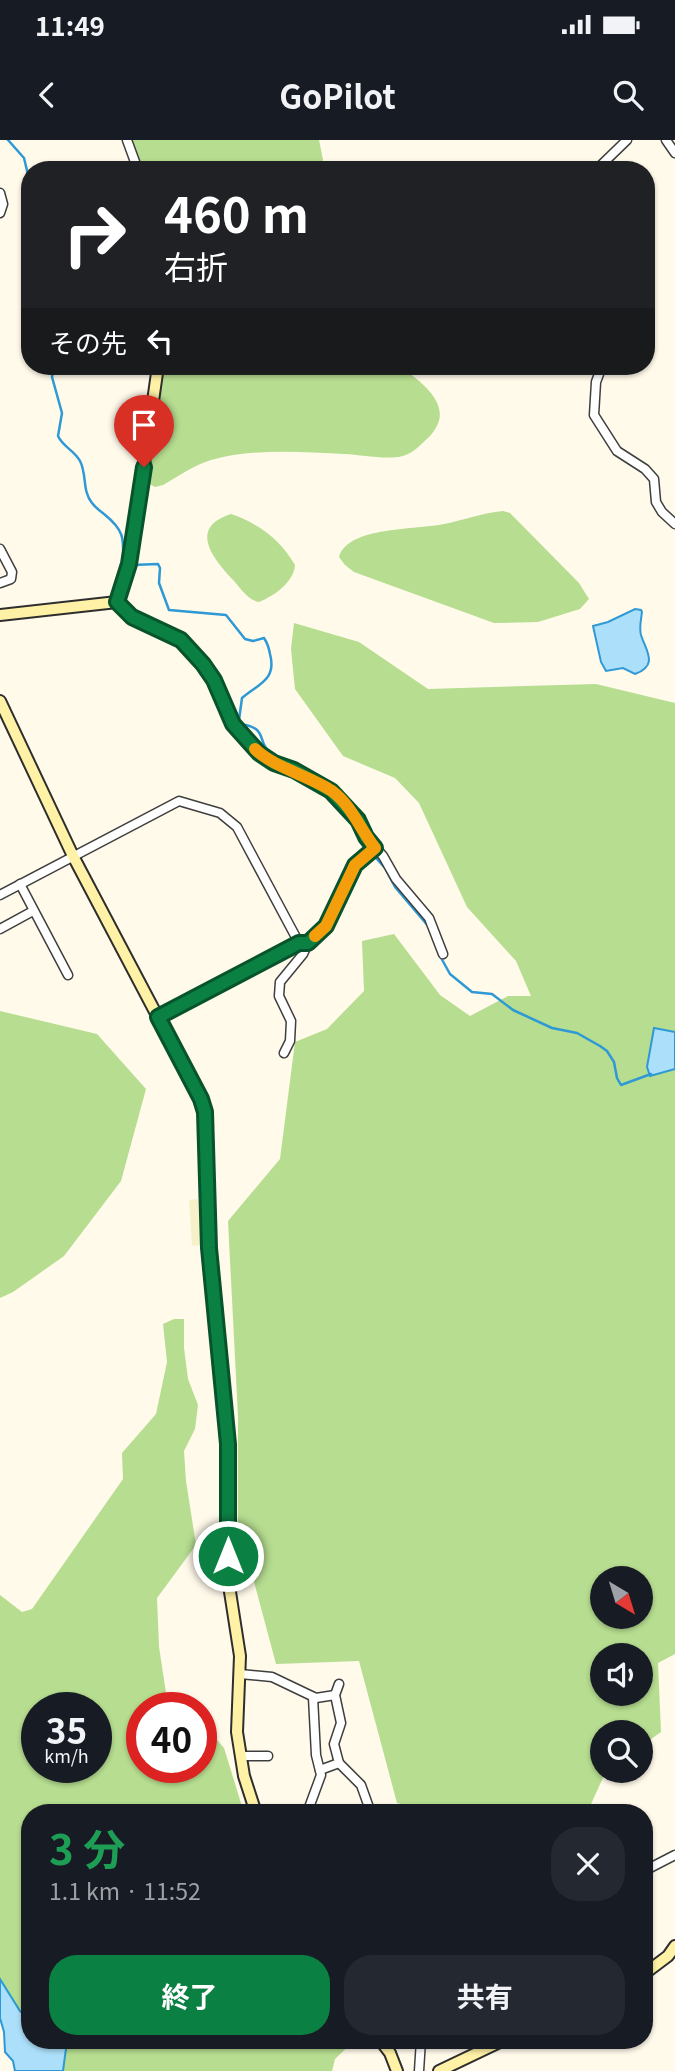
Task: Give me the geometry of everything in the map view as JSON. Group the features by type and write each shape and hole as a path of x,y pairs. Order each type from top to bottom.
{"street":[{"path":"127,140 135,161"},
{"path":"605,161 627,140"},
{"path":"666,140 675,153"},
{"path":"0,193 0,213"},
{"path":"117,602 129,564 157,375"},
{"path":"599,375 594,415 617,451 645,469 654,480 656,502 675,524"},
{"path":"0,549 12,572 11,579 0,583"},
{"path":"0,615 117,602"},
{"path":"117,602 132,617 181,640 214,680 233,724 259,753 331,791 358,820 366,837 387,862 396,879 429,918 443,954"},
{"path":"0,701 73,856 201,1099 205,1112 209,1248 228,1444 228,1578 240,1656 237,1732 240,1756 253,1804"},
{"path":"0,895 179,801 220,813 237,827 299,943"},
{"path":"284,1053 292,1032 291,1021 278,989 280,982 303,954 308,943 326,926 355,865 375,848"},
{"path":"20,884 68,975"},
{"path":"0,929 33,911"},
{"path":"158,1017 299,943 308,943"},
{"path":"240,1674 272,1677 292,1684 313,1697 335,1695"},
{"path":"339,1684 335,1695 341,1723 334,1744 339,1763 361,1785 368,1804"},
{"path":"310,1804 321,1774 316,1755 313,1697"},
{"path":"240,1756 268,1756"},
{"path":"320,1770 339,1763"},
{"path":"653,1866 675,1855"},
{"path":"653,1968 675,1946"},
{"path":"387,2049 397,2071"},
{"path":"419,2071 420,2049"},
{"path":"439,2071 484,2049"}],"shaded area":[{"path":"197,1199 203,1208 205,1244 192,1246 189,1200"}],"green space":[{"path":"126,140 319,140 323,160 323,161 134,161"},
{"path":"155,375 412,375 434,397 438,406 440,416 437,426 414,451 403,456 260,452 205,462 155,487 144,481"},
{"path":"503,511 510,513 579,583 589,599 580,609 538,622 494,623 354,572 339,557 345,547 369,535 444,524"},
{"path":"231,514 268,534 283,548 295,565 291,577 282,588 259,602 242,591 219,564 208,545 210,527"},
{"path":"294,623 359,642 428,689 596,684 675,703 675,1654 658,1663 661,1732 653,1738 653,1720 590,1720 590,1783 601,1783 591,1804 397,1803 359,1661 276,1664 238,1522 238,1416 228,1221 280,1159 295,1042 327,1029 364,991 362,941 394,934 440,995 470,1016 508,996 531,996 516,961 467,907 419,803 395,778 343,756 295,689 291,649"},
{"path":"0,1011 97,1034 146,1089 121,1181 64,1256 13,1292 0,1298"},
{"path":"174,1319 184,1319 188,1379 198,1405 195,1429 184,1451 196,1545 157,1598 159,1647 166,1692 126,1692 126,1783 217,1783 217,1740 224,1748 241,1804 21,1804 21,2012 0,1979 0,1595 22,1612 32,1609 123,1479 122,1453 156,1414 167,1362 163,1324"},
{"path":"66,2049 346,2049 335,2059 332,2071 63,2071"}],"water":[{"path":"635,609 642,612 640,630 649,662 635,674 623,668 606,671 601,662 593,626"},
{"path":"654,1028 675,1032 675,1069 650,1076 647,1067"},
{"path":"0,1979 21,2012 21,2049 66,2049 63,2071 15,2071 13,2061 5,2052 0,2018"}],"waterway":[{"path":"8,140 25,161"},
{"path":"52,375 62,413 58,436 80,461 89,498 119,530 123,540 123,562 126,563"},
{"path":"132,565 158,564 159,583 169,610 226,615 245,639 253,641 264,638 269,650 271,670 265,680 242,698 239,720 241,724 259,732 266,748 273,755 314,777"},
{"path":"332,799 351,817 367,848 429,927"},
{"path":"440,956 450,974 472,992 492,994 513,1010 552,1028 577,1033 600,1046 614,1062 621,1085 651,1074"}],"slow traffic":[{"path":"255,749 274,763 294,770 331,791 358,820 375,848 355,865 326,926 315,936"}],"route":[{"path":"144,467 129,564 117,602 132,617 181,640 214,680 233,724 259,753 331,791 358,820 375,848 355,865 326,926 308,943 299,943 158,1017 201,1099 205,1112 209,1248 228,1444 228,1556"}]}
